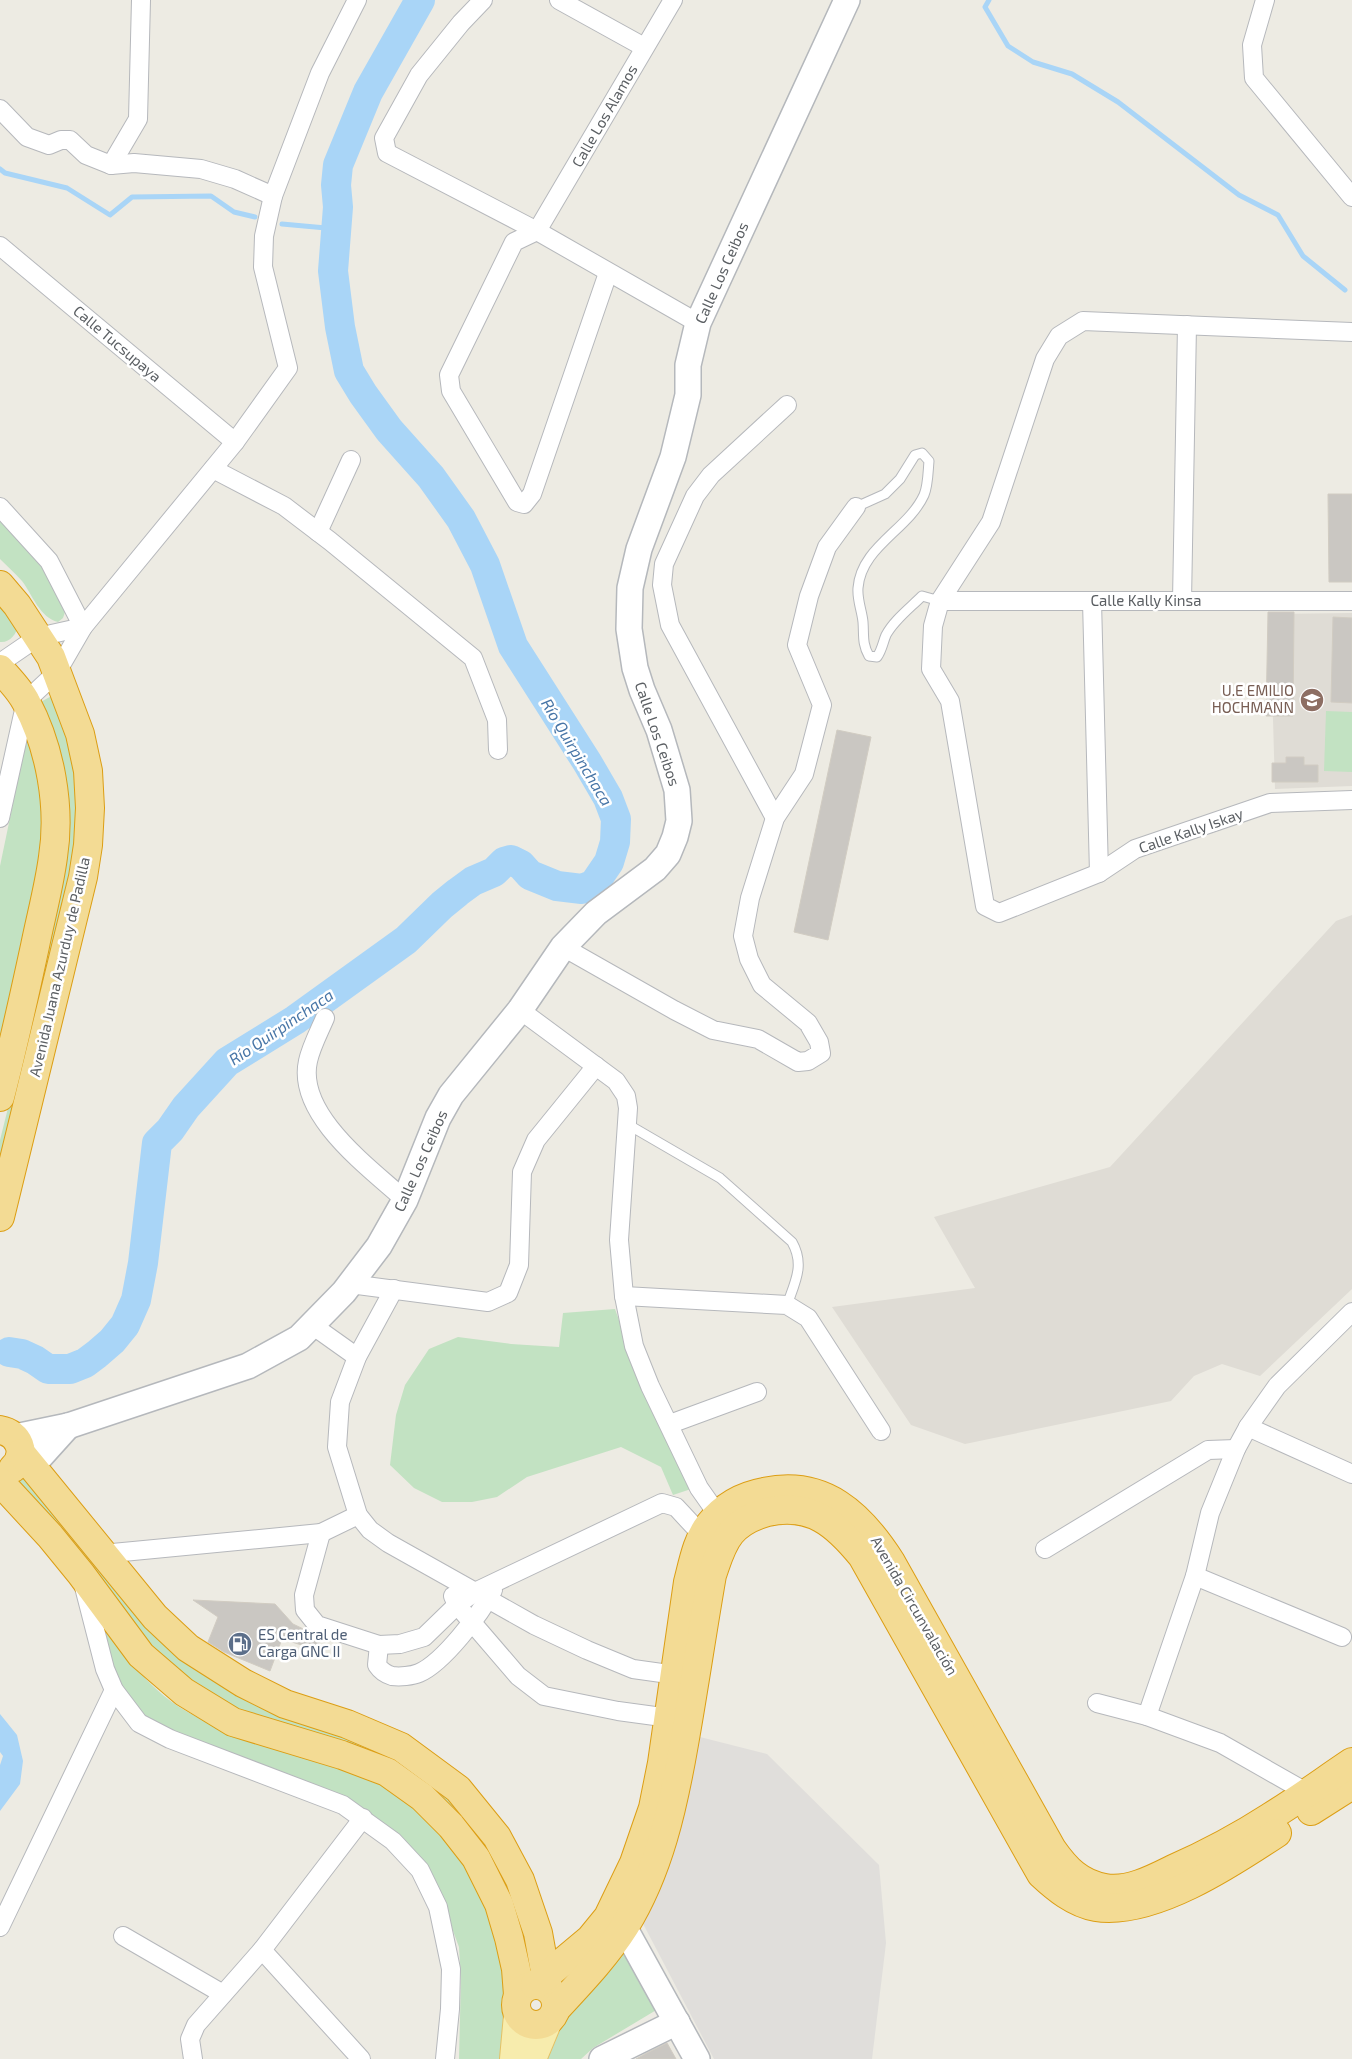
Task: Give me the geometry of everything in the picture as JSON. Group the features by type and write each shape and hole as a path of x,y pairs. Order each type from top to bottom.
{"highway":[{"name":"Avenida Juana Azurduy de Padilla","path":"0,585 17,605 51,657 80,734 88,771 90,808 88,845 83,877 0,1218"},
{"name":"Avenida Juana Azurduy de Padilla","path":"0,669 26,700 48,761 53,790 55,824 53,856 16,1037 0,1098"},
{"path":"0,1473 16,1466 12,1439"},
{"path":"12,1439 102,1554 155,1617 188,1648 242,1683 285,1704 347,1724 401,1746 458,1789 497,1837 540,1923 550,1934 564,1942 575,1943 590,1938"},
{"path":"0,1482 50,1536 81,1574 141,1655 184,1692 233,1722 342,1755 387,1772 422,1796 451,1826 476,1858 499,1904 513,1954 538,1998"},
{"name":"Avenida Circunvalación","path":"538,1998 582,1981 610,1947 679,1719 685,1676 688,1582 695,1554 710,1525 733,1503 752,1494 791,1489 807,1491 834,1502 864,1524 891,1562 1052,1849 1070,1872 1083,1882 1106,1889 1124,1888 1148,1881 1222,1846 1271,1817 1352,1762"},
{"name":"Avenida Circunvalación","path":"685,1676 712,1576 722,1547 731,1533 746,1520 761,1514 782,1509 792,1509 808,1512 833,1525 845,1535 862,1556 1041,1874 1074,1900 1095,1906 1115,1908 1139,1904 1168,1894 1235,1861 1352,1785"},
{"path":"520,1880 538,1933 538,1998"},
{"name":"Avenida Circunvalación","path":"538,1998 590,1938 616,1922"}],"main road":[{"path":"514,2059 538,1998"},
{"path":"532,2059 538,1998"}],"street":[{"path":"111,165 138,119 141,0"},
{"path":"0,818 26,700 57,672 84,627 235,442 288,368 263,267 264,236 273,196 320,73 356,0"},
{"path":"483,0 461,23 419,75 384,138 387,153 538,231 608,273 698,323"},
{"path":"559,0 644,47"},
{"name":"Calle Los Alamos","path":"538,231 672,0"},
{"name":"Calle Los Ceibos","path":"12,1439 68,1426 248,1366 299,1338 350,1284 379,1246 405,1200 438,1118 451,1095 520,1010 563,947 596,913 655,869 668,854 677,829 678,806 674,775 635,668 629,629 630,588 639,549 673,457 680,430 688,395 688,365 698,323 847,0"},
{"path":"1265,0 1252,45 1254,78 1352,197"},
{"path":"0,109 27,137 50,145 61,140 70,140 86,155 111,165 134,163 201,169 236,179 273,196"},
{"path":"538,231 514,242 449,375 451,392 516,502 524,504 532,494 608,273"},
{"name":"Calle Tucsupaya","path":"0,246 235,442"},
{"path":"940,601 991,522 1045,359 1059,336 1083,321 1352,332"},
{"path":"1182,601 1186,325"},
{"path":"775,818 670,625 662,585 664,564 695,496 711,475 787,405"},
{"path":"318,532 351,460"},
{"path":"213,469 284,506 473,658 497,720 498,750"},
{"path":"0,507 49,561 84,627"},
{"path":"563,947 713,1030 758,1040 798,1062 808,1061 820,1053 819,1042 808,1023 762,985 749,959 743,936 750,898 775,818 804,774 822,705 797,645 808,596 827,547 856,507"},
{"name":"Calle Kally Kinsa","path":"940,601 1352,601"},
{"name":"Calle Kally Iskay","path":"940,601 933,626 931,669 950,701 985,906 999,913 1098,873 1135,849 1270,803 1352,800"},
{"path":"1092,601 1098,873"},
{"path":"0,663 38,637 84,627"},
{"path":"520,1010 616,1081 626,1096 627,1124 619,1240 624,1296 634,1346 650,1386 670,1424 699,1488 710,1525"},
{"path":"325,1018 308,1062 309,1094 321,1116 353,1153 405,1200"},
{"path":"350,1284 488,1302 508,1293 519,1264 522,1172 536,1140 596,1066"},
{"path":"394,1289 357,1357 340,1402 337,1447 358,1515 370,1530 388,1543 534,1625 633,1669 685,1676"},
{"path":"624,1296 787,1305 808,1318 881,1431"},
{"path":"1147,1716 1195,1576 1210,1513 1236,1449 1248,1427 1277,1386 1352,1312"},
{"path":"312,1324 357,1357"},
{"path":"670,1424 757,1392"},
{"path":"1248,1427 1352,1474"},
{"path":"1045,1549 1208,1450 1236,1449"},
{"path":"320,1533 304,1595 305,1610 317,1625 379,1645 400,1644 424,1637 457,1605 481,1596 498,1581 662,1503 676,1507 710,1525"},
{"path":"102,1554 320,1533 358,1515"},
{"path":"81,1574 103,1661 114,1690 139,1723 170,1740 342,1805 393,1841 420,1870 438,1907 451,1969 450,2009 445,2059"},
{"path":"1195,1576 1342,1637"},
{"path":"446,1577 457,1605 518,1676 544,1696 618,1711 679,1719"},
{"path":"379,1645 377,1665 386,1674 398,1677 418,1673 431,1665 472,1623 481,1596"},
{"path":"0,1927 114,1690"},
{"path":"1097,1704 1147,1716 1220,1743 1306,1792"},
{"path":"193,2059 190,2040 196,2025 262,1950 362,1818"},
{"path":"616,1922 677,2022 697,2059"},
{"path":"123,1936 223,1994"},
{"path":"262,1950 362,2059"},
{"path":"602,2059 677,2022"}],"lane":[{"path":"856,507 885,494 900,479 915,455 922,453 929,461 925,494 918,505 873,552 864,568 858,587 864,648 869,656 877,657 893,624 922,596 940,601"},
{"path":"627,1124 720,1178 792,1242 799,1254 799,1270 787,1305"}],"shaded area":[{"name":"U.E EMILIO HOCHMANN","path":"1352,613 1352,786 1275,789 1270,614"},
{"path":"1352,915 1352,1289 1260,1376 1222,1364 1194,1376 1171,1401 965,1444 911,1425 832,1307 975,1288 934,1217 1110,1167 1336,921"},
{"path":"696,1736 767,1754 879,1865 886,1943 872,2059 714,2059 639,1916"}],"green space":[{"path":"0,514 32,547 65,612 63,618 58,622 52,620 41,611 22,581 0,559"},
{"path":"0,598 19,625 12,637 4,642 0,642"},
{"path":"57,693 76,758 79,840 0,1181 0,1140 61,866 37,704"},
{"path":"1326,711 1352,712 1352,772 1324,771"},
{"path":"24,724 41,780 45,847 0,1050 0,866 16,789"},
{"path":"615,1309 627,1343 691,1489 673,1495 661,1467 621,1447 527,1477 497,1497 472,1502 442,1502 414,1488 390,1465 396,1415 405,1385 429,1349 458,1337 511,1344 559,1347 563,1313"},
{"path":"22,1466 154,1633 197,1670 244,1699 269,1711 350,1733 430,1776 493,1848 535,1950 522,1951 437,1796 221,1702 184,1678 151,1651 9,1480"},
{"path":"92,1609 145,1678 171,1702 213,1725 252,1742 356,1773 389,1790 419,1813 445,1839 467,1869 484,1902 497,1937 506,1973 510,2010 504,2059 459,2059 461,1978 459,1947 431,1872 392,1830 207,1748 142,1716 118,1682"},
{"path":"622,1953 629,1953 663,2006 593,2048 581,2059 545,2059 561,2024 614,1959"}],"water":[{"path":"0,1714 17,1735 23,1761 20,1784 0,1811 0,1765 3,1756 0,1752"}],"building":[{"path":"1328,494 1352,494 1352,582 1329,582"},
{"path":"1268,612 1294,612 1293,716 1266,716"},
{"path":"1333,617 1352,618 1352,703 1331,702"},
{"path":"837,730 871,737 828,940 794,932"},
{"path":"1286,757 1304,757 1304,765 1318,765 1318,782 1272,782 1272,763 1286,763"},
{"path":"193,1600 275,1604 293,1624 320,1637 318,1650 282,1639 270,1671 224,1652 208,1642 218,1617"},
{"path":"667,2043 676,2059 636,2059 645,2054"}],"waterway":[{"name":"Río Quirpinchaca","path":"9,1352 22,1354 48,1369 70,1369 85,1363 97,1354 112,1341 125,1325 136,1300 143,1263 157,1143 170,1130 186,1107 227,1062 295,1020 406,940 458,892 473,881 494,872 504,862 511,860 521,865 530,875 557,886 582,889 594,884 609,862 615,842 616,819 608,798 513,646 485,565 461,519 431,477 389,430 349,371 340,327 333,271 338,207 336,185 338,165 368,92 420,0"},
{"path":"989,0 985,7 1008,46 1033,62 1072,74 1118,102 1239,195 1278,215 1303,256 1345,290"},
{"path":"0,169 5,173 67,188 110,215 132,197 211,196 234,212 255,217"},
{"path":"282,224 337,229"}],"place":[{"name":"U.E EMILIO HOCHMANN","path":"1312,700"},
{"name":"ES Central de Carga GNC II","path":"240,1644"}]}
